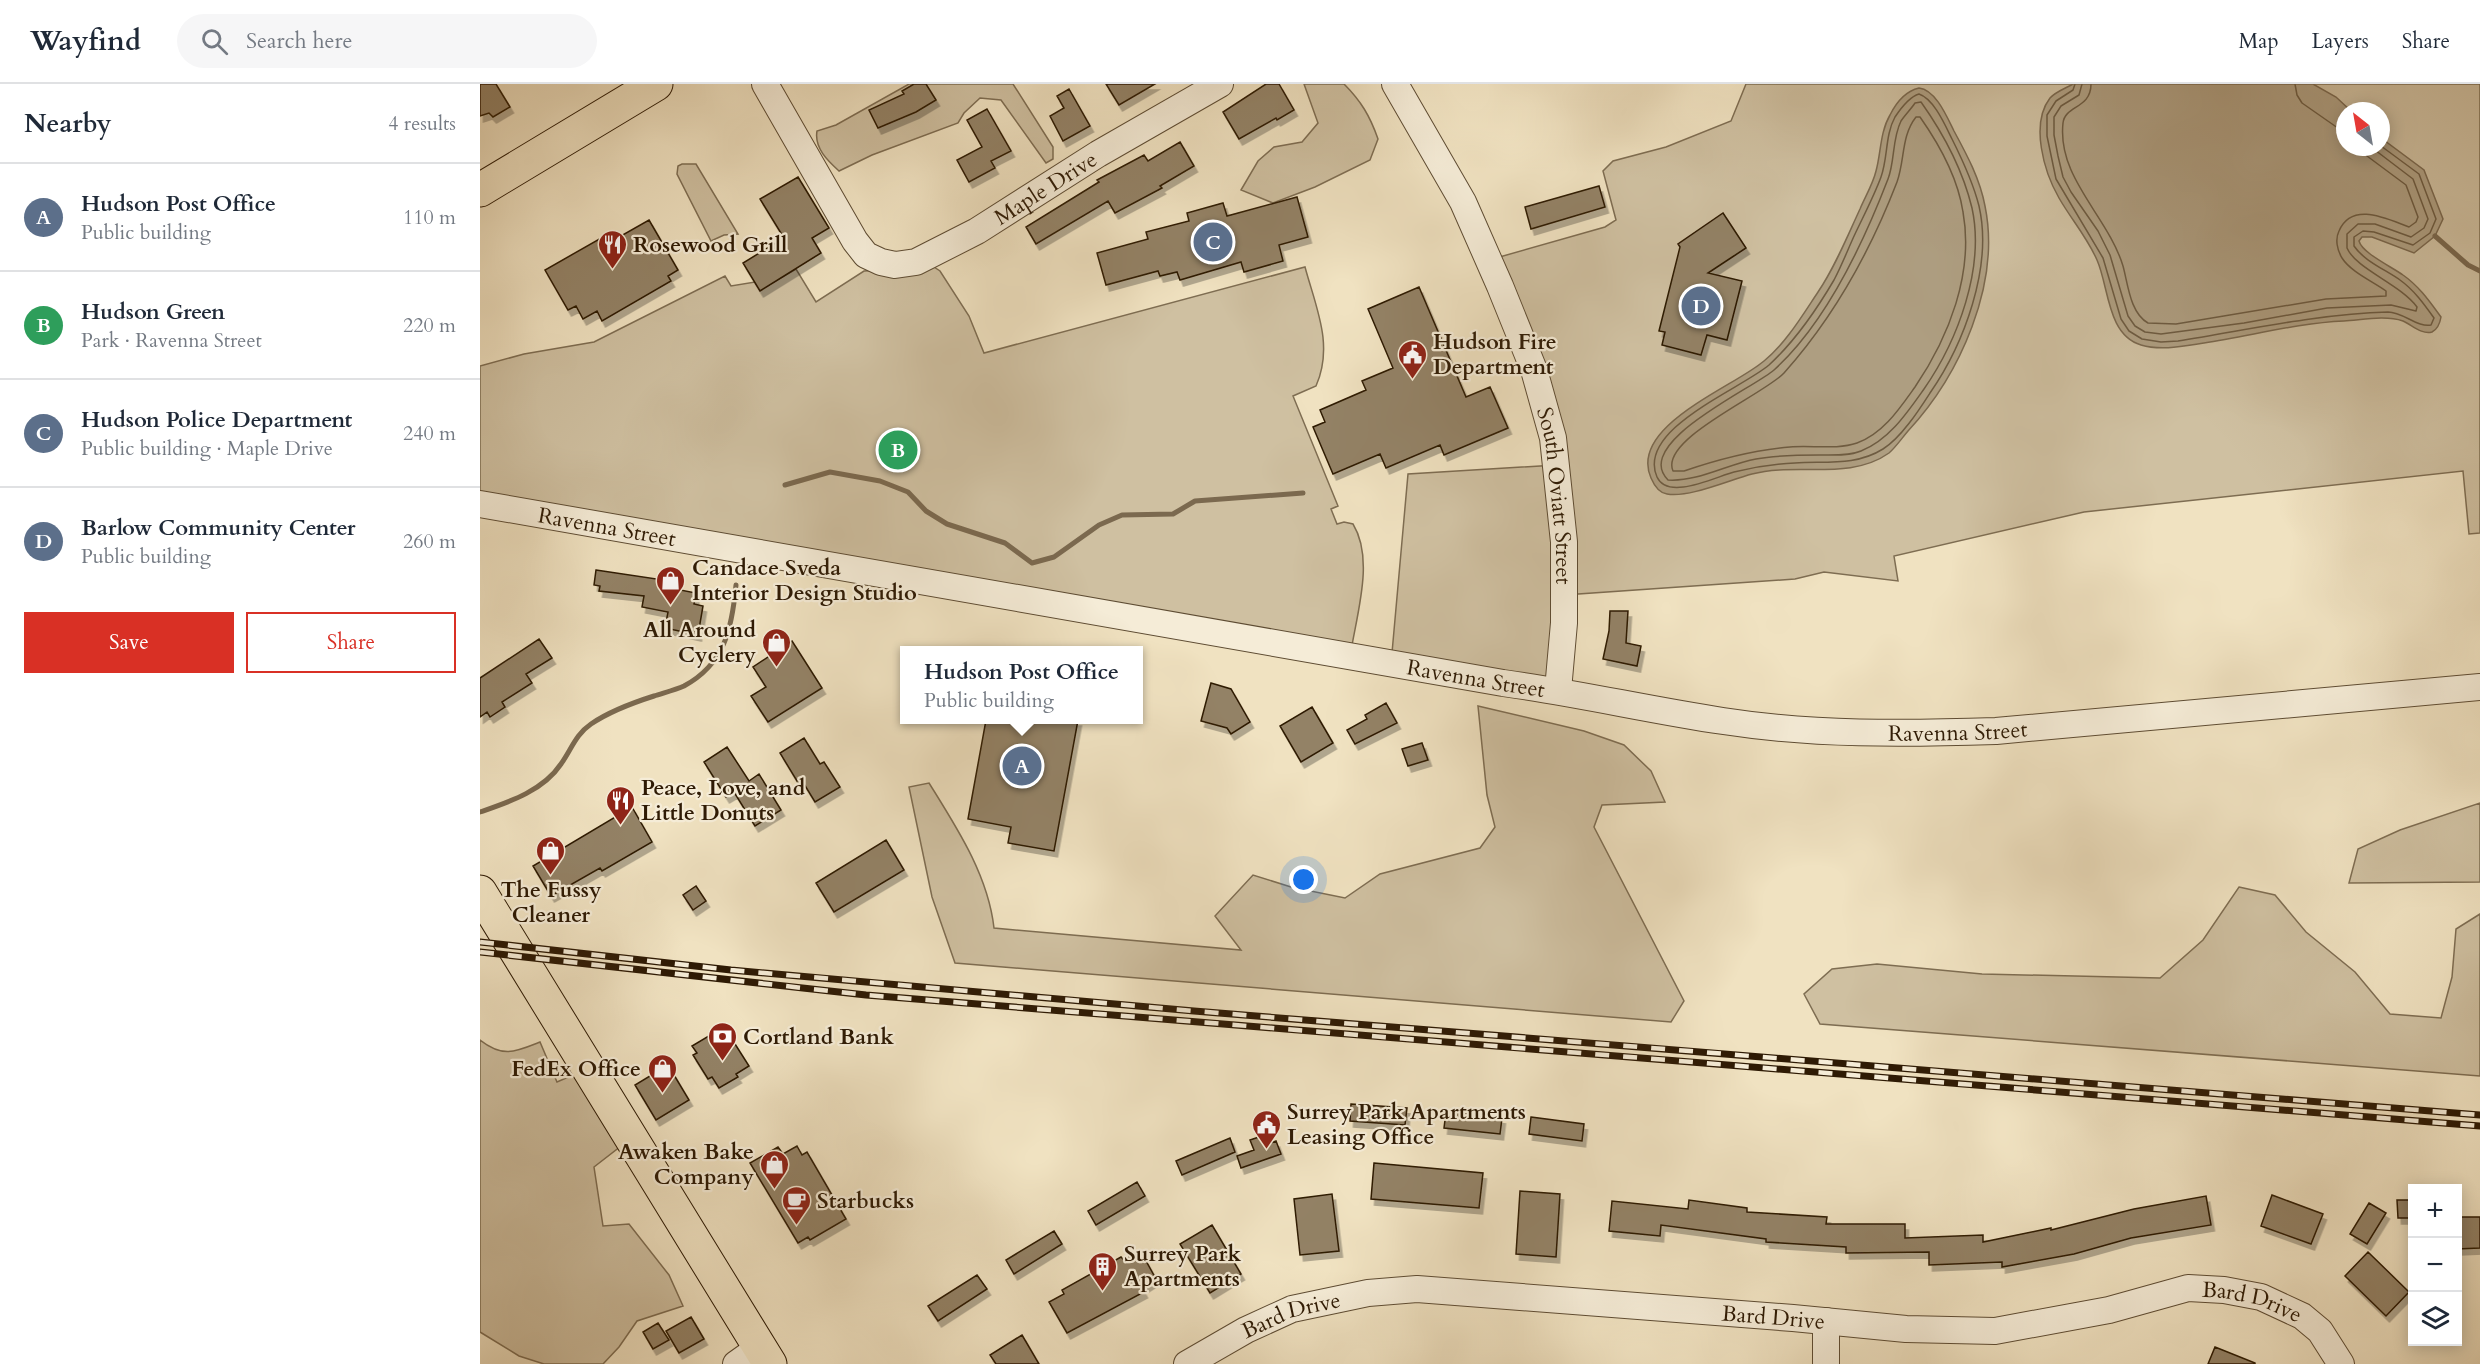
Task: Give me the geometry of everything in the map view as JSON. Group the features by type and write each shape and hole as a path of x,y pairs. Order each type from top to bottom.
{"main road":[{"path":"480,190 656,84"},
{"path":"480,892 755,1358"}],"street":[{"name":"Maple Drive","path":"765,84 855,241 866,255 880,262 895,265 916,262 977,231 1098,154 1220,84"},
{"name":"South Oviatt Street","path":"1395,84 1463,202 1498,279 1534,369 1553,438 1564,542 1564,623 1558,690"},
{"name":"Ravenna Street","path":"480,504 1503,683 1558,690 1725,721 1815,731 1917,734 1996,731 2480,687"},
{"name":"Bard Drive","path":"1187,1364 1246,1330 1292,1309 1368,1293 1417,1289 1906,1329 1995,1332 2109,1310 2188,1288 2224,1290 2261,1297 2302,1316 2320,1331 2341,1364"},
{"path":"1826,1321 1826,1364"}],"shaded area":[{"path":"909,84 1013,84 1053,147 1053,159 1046,163 1001,100 980,98 964,113 958,123 872,155 839,171 820,148 817,131 836,125"},
{"path":"1304,84 1344,84 1350,90 1372,123 1378,139 1370,160 1315,187 1273,203 1241,190 1258,161 1274,147 1302,142 1318,123"},
{"path":"1746,84 2480,84 2480,533 2469,534 2463,471 2084,512 1894,556 1898,581 1824,572 1795,579 1564,595 1558,690 1391,664 1408,474 1556,465 1489,260 1605,227 1616,220 1603,171 1613,161 1666,147 1731,121"},
{"path":"696,164 738,234 724,235 711,241 677,174 678,166"},
{"path":"934,267 940,271 969,316 984,353 1305,267 1321,326 1323,356 1316,386 1293,396 1338,506 1331,509 1337,524 1344,522 1353,524 1363,554 1362,589 1350,657 480,504 480,366 524,354 594,342 725,276 731,286 755,282 760,290 796,269 816,302 864,271"},
{"path":"1478,706 1584,731 1624,745 1651,771 1665,802 1602,805 1594,827 1684,1001 1671,1022 955,963 932,897 909,787 929,783 950,817 978,871 991,908 994,928 1241,950 1215,916 1253,875 1291,887 1345,898 1380,874 1480,848 1495,827 1487,795"},
{"path":"2480,803 2480,882 2349,883 2358,849 2400,830"},
{"path":"2239,887 2275,895 2306,932 2355,972 2390,1014 2441,1018 2452,977 2456,929 2480,914 2480,1076 1820,1024 1804,994 1832,969 1877,964 1982,974 2160,978 2203,940"},
{"path":"480,1040 488,1046 509,1052 540,1042 557,1082 587,1069 630,1139 594,1167 603,1226 629,1224 669,1275 683,1306 637,1321 619,1347 603,1364 544,1364 519,1356 480,1332"}],"water":[{"path":"2073,84 2313,84 2336,97 2341,102 2336,102 2336,156 2390,156 2390,145 2424,170 2443,219 2435,236 2414,253 2372,237 2362,237 2359,241 2371,255 2409,279 2419,289 2441,317 2437,328 2428,333 2396,319 2374,318 2309,324 2172,347 2149,347 2130,340 2115,321 2097,260 2053,187 2044,162 2041,148 2041,121 2050,98"},
{"path":"1919,88 1936,99 1968,158 1983,196 1988,236 1987,266 1981,297 1972,327 1944,383 1894,448 1874,461 1840,469 1769,471 1676,495 1662,492 1651,478 1648,459 1655,441 1669,425 1688,410 1764,361 1793,329 1830,272 1871,186 1878,164 1884,128 1890,115 1902,98"}],"building":[{"path":"480,84 496,84 510,107 493,117 489,113 480,116"},
{"path":"914,84 926,84 936,100 916,112 878,128 869,110 904,94 902,91"},
{"path":"1106,84 1155,84 1119,105"},
{"path":"1266,84 1279,84 1294,110 1239,139 1223,112"},
{"path":"1069,89 1090,126 1063,141 1050,116 1064,108 1057,96"},
{"path":"987,109 1011,151 991,161 995,168 969,182 957,160 982,147 967,120"},
{"path":"1180,142 1194,166 1160,186 1162,188 1115,213 1108,201 1036,244 1026,227 1099,182 1097,180 1144,155 1148,161"},
{"path":"798,177 829,228 812,238 821,253 760,291 743,263 784,238 760,199"},
{"path":"1599,186 1605,207 1531,229 1525,207"},
{"path":"1297,197 1308,237 1279,245 1283,261 1244,272 1241,262 1180,280 1177,272 1160,276 1158,271 1106,285 1097,253 1148,239 1146,232 1189,221 1187,213 1223,203 1227,216"},
{"path":"1723,213 1746,248 1708,273 1742,281 1727,340 1707,335 1701,355 1662,345 1665,332 1659,331 1680,247 1678,244"},
{"name":"Rosewood Grill","path":"649,220 678,270 668,276 671,281 602,321 597,311 583,319 576,306 568,310 545,270 610,233 614,240"},
{"name":"Hudson Fire Department","path":"1419,287 1466,397 1490,387 1508,428 1444,455 1440,445 1386,468 1380,454 1333,474 1313,427 1325,422 1320,410 1366,390 1362,381 1393,368 1368,309"},
{"name":"Candace Sveda Interior Design Studio","path":"596,570 677,582 675,589 696,593 694,604 703,606 698,635 665,628 668,612 642,607 644,596 599,591 600,586 594,585"},
{"path":"1610,611 1628,611 1626,643 1641,646 1637,666 1603,659 1609,631"},
{"path":"539,639 552,658 526,674 532,683 502,702 505,707 490,717 487,712 480,717 480,678"},
{"path":"792,641 822,688 768,722 751,696 766,687 753,667"},
{"path":"1211,683 1231,689 1250,722 1231,734 1227,728 1201,721"},
{"path":"1386,703 1397,723 1355,744 1347,730 1367,719 1365,715"},
{"path":"1312,707 1333,743 1301,762 1280,726"},
{"path":"985,724 1077,724 1054,851 1008,843 1011,827 968,819"},
{"path":"804,738 820,764 824,762 840,787 815,802 801,779 797,781 780,753"},
{"path":"1422,743 1428,760 1408,766 1402,749"},
{"path":"727,747 749,781 759,774 781,810 755,826 734,792 726,797 704,762"},
{"path":"632,807 652,842 602,871 600,868 551,896 533,866"},
{"path":"886,840 904,870 834,912 816,883"},
{"path":"696,886 706,901 693,910 683,895"},
{"name":"Cortland Bank","path":"728,1033 749,1066 736,1074 738,1077 719,1088 712,1077 708,1079 693,1055 697,1053 692,1046 712,1034 715,1041"},
{"name":"FedEx Office","path":"668,1065 689,1100 656,1120 635,1085"},
{"path":"1351,1104 1407,1108 1405,1125 1350,1121"},
{"path":"1446,1112 1502,1118 1500,1134 1444,1128"},
{"path":"1531,1117 1584,1124 1582,1141 1529,1134"},
{"name":"Surrey Park Apartments Leasing Office","path":"1265,1135 1268,1144 1276,1141 1281,1154 1241,1168 1237,1156 1254,1150 1250,1140"},
{"path":"1230,1138 1235,1152 1182,1175 1176,1161"},
{"path":"797,1146 802,1155 807,1152 846,1219 810,1240 808,1237 798,1243 750,1163 778,1147 783,1154"},
{"path":"1374,1163 1483,1173 1479,1208 1371,1199"},
{"path":"1137,1182 1145,1196 1096,1225 1088,1211"},
{"path":"1520,1191 1560,1194 1556,1257 1516,1254"},
{"path":"1332,1194 1339,1251 1300,1255 1294,1199"},
{"path":"2272,1195 2323,1214 2311,1244 2261,1226"},
{"path":"2206,1196 2211,1225 2131,1238 2074,1254 2002,1267 2002,1262 1929,1265 1929,1252 1846,1253 1846,1247 1766,1242 1766,1239 1661,1225 1660,1236 1609,1231 1612,1201 1688,1209 1689,1200 1747,1208 1747,1212 1827,1217 1826,1224 1905,1224 1905,1238 1983,1235 1983,1242 2051,1228 2051,1230 2134,1209"},
{"path":"2397,1200 2408,1200 2408,1218 2398,1218"},
{"path":"2369,1203 2386,1213 2367,1244 2350,1234"},
{"path":"2462,1217 2480,1217 2480,1248 2462,1249"},
{"name":"Surrey Park Apartments","path":"1212,1225 1241,1274 1210,1293 1180,1244"},
{"path":"1054,1231 1062,1244 1014,1274 1006,1260"},
{"name":"Surrey Park Apartments","path":"1140,1250 1156,1279 1142,1288 1144,1292 1067,1333 1049,1302 1064,1294 1062,1290 1121,1257 1123,1259"},
{"path":"2368,1252 2408,1293 2386,1316 2345,1276"},
{"path":"977,1275 987,1289 938,1321 928,1306"},
{"path":"691,1317 704,1339 679,1353 666,1331"},
{"path":"658,1323 669,1340 653,1349 643,1332"},
{"path":"1022,1335 1039,1364 996,1364 990,1355"},
{"path":"2215,1347 2255,1363 2255,1364 2208,1364"}],"waterway":[{"path":"2435,236 2468,265 2480,271"},
{"path":"785,485 830,472 880,481 908,492 926,511 947,524 1005,543 1032,563 1054,557 1099,525 1122,515 1173,514 1195,501 1303,493"},
{"path":"480,812 525,794 545,781 561,764 581,732 598,719 613,711 684,686 698,677 709,667 724,643 732,616 736,585"}],"railway":[{"path":"480,942 731,970 1194,1011 2480,1115"},
{"path":"480,952 866,995 2480,1126"}],"place":[{"name":"Hudson Police Department","path":"1213,242"},
{"name":"Rosewood Grill","path":"612,270"},
{"name":"Barlow Community Center","path":"1701,306"},
{"name":"Hudson Fire Department","path":"1412,380"},
{"name":"Hudson Green","path":"898,450"},
{"name":"Candace Sveda Interior Design Studio","path":"671,606"},
{"name":"All Around Cyclery","path":"777,668"},
{"name":"Hudson Post Office","path":"1022,766"},
{"name":"Peace, Love, and Little Donuts","path":"620,826"},
{"name":"The Fussy Cleaner","path":"551,876"},
{"name":"Cortland Bank","path":"722,1062"},
{"name":"FedEx Office","path":"662,1094"},
{"name":"Surrey Park Apartments Leasing Office","path":"1266,1150"},
{"name":"Awaken Bake Company","path":"775,1190"},
{"name":"Starbucks","path":"796,1226"},
{"name":"Surrey Park Apartments","path":"1103,1292"}]}
